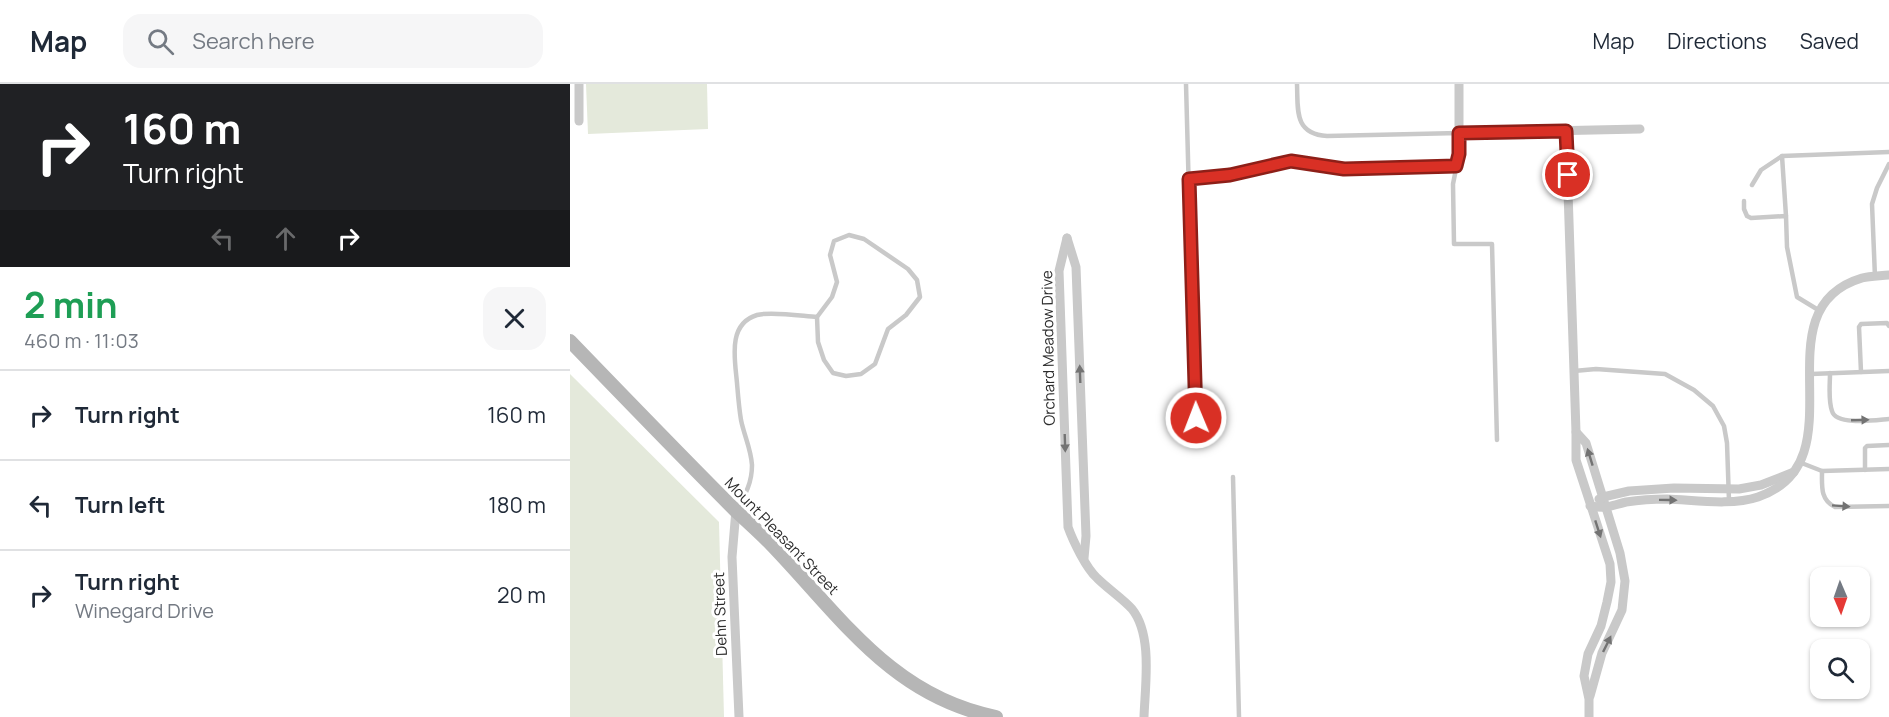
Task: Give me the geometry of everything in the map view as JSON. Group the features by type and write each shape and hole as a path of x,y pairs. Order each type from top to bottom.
{"main road":[{"name":"Mount Pleasant Street","path":"570,341 769,542 849,630 874,654 927,693 956,706 996,717"}],"street":[{"path":"579,84 579,122"},
{"path":"1459,84 1459,133 1640,129"},
{"path":"1566,131 1576,460 1610,564 1611,582 1601,626 1588,654 1584,676 1589,699 1589,717"},
{"name":"Orchard Meadow Drive","path":"1084,558 1086,536 1076,267 1067,238 1059,271 1068,527 1074,544 1095,576 1133,610 1143,633 1147,656 1144,717"},
{"path":"1590,506 1606,509 1639,500 1660,499 1738,502 1778,489 1798,467 1808,442 1811,417 1809,374 1811,336 1820,311 1839,288 1862,278 1889,276"},
{"path":"1576,432 1586,443 1620,553 1625,581 1622,610 1602,653 1589,699"},
{"path":"1590,506 1602,497 1629,491 1674,488 1739,489 1761,485 1798,467"},
{"name":"Dehn Street","path":"736,510 732,557 739,717"}],"lane":[{"path":"1186,84 1196,418"},
{"path":"1297,84 1299,116 1304,127 1312,134 1327,136 1459,133 1459,154 1453,184 1454,244 1492,244 1497,440"},
{"path":"1752,184 1761,170 1782,156 1889,152"},
{"path":"1782,156 1787,247 1797,297 1820,311"},
{"path":"1189,179 1230,175 1291,161 1344,169 1456,166"},
{"path":"1875,277 1872,204 1889,164"},
{"path":"1744,201 1744,209 1747,216 1751,218 1786,216"},
{"path":"849,235 864,240 908,269 917,280 920,297 906,315 888,329 875,364 861,374 846,376 833,373 824,360 818,342 817,316 832,297 837,282 830,255 834,240 849,235"},
{"path":"736,510 747,493 752,464 741,420 734,345 741,325 755,315 817,316"},
{"path":"1861,372 1858,327 1861,324 1887,323 1889,326"},
{"path":"1574,371 1596,369 1665,374 1694,390 1713,406 1724,426 1727,443 1729,501"},
{"path":"1809,374 1889,371"},
{"path":"1830,373 1831,411 1835,417 1842,421 1889,420"},
{"path":"1865,470 1865,448 1889,445"},
{"path":"1798,467 1822,471 1889,469"},
{"path":"1822,471 1822,495 1829,504 1835,507 1889,506"},
{"path":"1233,477 1239,717"}],"shaded area":[{"path":"586,84 707,84 708,129 588,134"},
{"path":"570,374 719,522 724,717 570,717"}],"route":[{"path":"1196,418 1189,179 1213,178 1291,161 1344,169 1456,166 1459,154 1459,133 1566,131 1568,175"}]}
